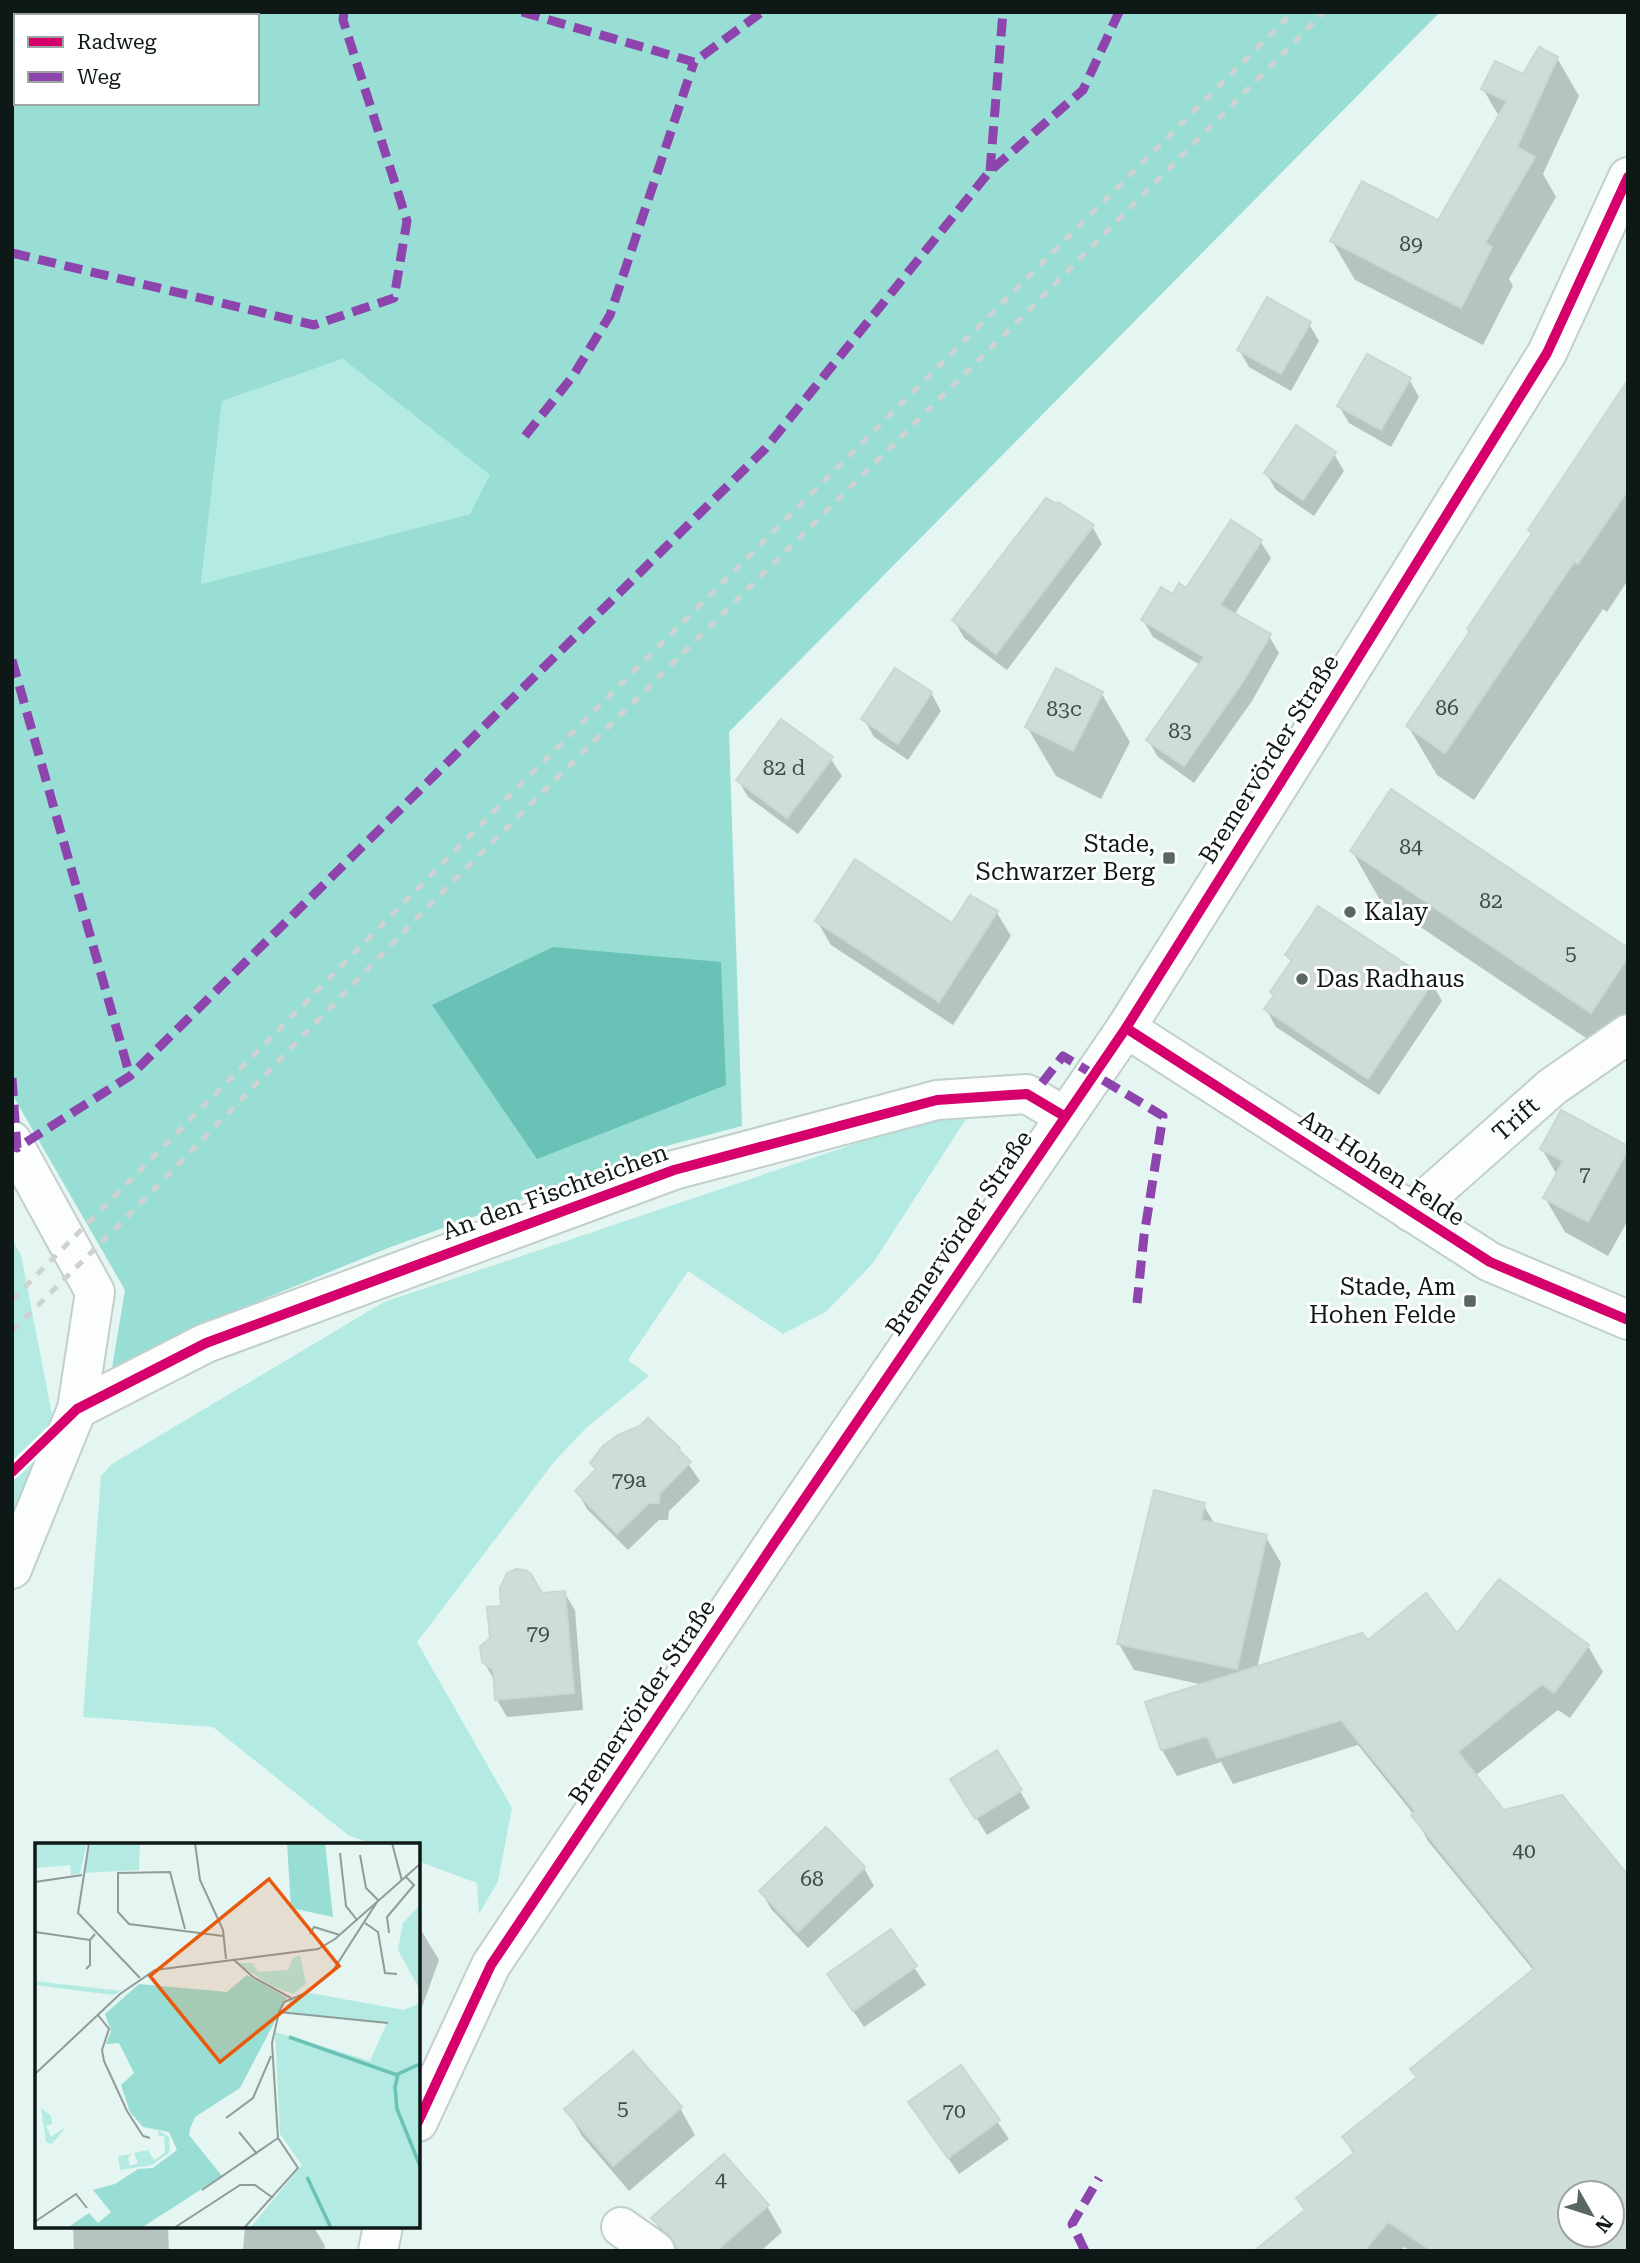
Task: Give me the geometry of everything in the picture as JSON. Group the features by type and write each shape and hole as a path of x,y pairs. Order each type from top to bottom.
{"street":[{"name":"Bremervörder Straße","path":"420,2118 491,1965 1125,1028 1547,353 1628,177"},
{"name":"Am Hohen Felde","path":"1125,1028 1490,1262 1628,1320"},
{"name":"Trift","path":"1411,1212 1552,1087 1628,1034"},
{"name":"An den Fischteichen","path":"77,1409 206,1343 674,1170 937,1100 1027,1094 1064,1116"},
{"path":"12,1569 77,1409 95,1292 14,1148"},
{"path":"621,2227 655,2251"},
{"path":"378,2251 383,2228"}],"shaded area":[{"path":"344,359 491,475 470,514 201,584 222,401"},
{"path":"553,947 721,962 726,1085 537,1159 432,1005"},
{"path":"956,1110 968,1116 873,1263 827,1311 783,1334 688,1271 628,1360 649,1376 586,1428 554,1462 417,1642 512,1808 498,1881 479,1914 477,1883 420,1862 420,1843 370,1843 348,1835 213,1727 83,1717 101,1476 112,1464 384,1302"},
{"path":"12,1239 21,1255 53,1420 12,1523"}],"green space":[{"path":"12,12 1440,12 729,732 742,1126 670,1145 388,1248 203,1324 112,1368 125,1290 12,1094","holes":["343,359 490,475 470,514 201,584 222,401"]}],"building":[{"path":"1539,47 1558,57 1517,147 1535,157 1485,243 1492,247 1461,308 1330,241 1362,181 1438,220 1507,101 1481,89 1495,61 1523,74"},
{"path":"1267,297 1311,322 1281,374 1237,350"},
{"path":"1367,354 1411,378 1381,430 1337,406"},
{"path":"1628,380 1628,490 1578,564 1574,562 1445,753 1406,726 1532,533 1528,530"},
{"path":"1296,425 1336,452 1303,500 1264,473"},
{"path":"1046,498 1057,504 1058,502 1094,525 996,654 952,620"},
{"path":"1231,520 1262,540 1220,605 1271,634 1242,683 1184,766 1146,740 1204,657 1141,620 1161,587 1173,594 1179,583 1186,588"},
{"path":"895,668 932,692 898,744 861,719"},
{"path":"1056,668 1103,692 1073,751 1025,727"},
{"path":"781,719 833,757 787,818 736,780"},
{"path":"1391,789 1628,948 1628,957 1591,1013 1350,851"},
{"path":"855,859 952,923 970,895 998,911 939,1002 815,921"},
{"path":"1318,906 1433,982 1368,1079 1264,1009 1274,995 1270,992 1292,960 1285,955"},
{"path":"1561,1110 1628,1146 1588,1222 1543,1198 1563,1161 1540,1149"},
{"path":"648,1418 691,1462 660,1493 659,1503 649,1503 617,1534 575,1491 596,1469 590,1463 603,1446 618,1435 640,1426"},
{"path":"1154,1490 1205,1503 1201,1520 1267,1535 1237,1669 1117,1644"},
{"path":"516,1569 531,1574 542,1593 565,1591 574,1693 495,1700 493,1670 482,1662 480,1647 490,1638 487,1607 501,1606 500,1588 507,1573"},
{"path":"1499,1579 1589,1645 1554,1693 1542,1684 1458,1752 1504,1810 1562,1795 1628,1875 1628,2251 1432,2251 1388,2222 1364,2251 1254,2251 1305,2210 1296,2198 1355,2152 1342,2137 1417,2077 1410,2069 1535,1968 1411,1815 1415,1811 1341,1720 1217,1758 1207,1736 1161,1750 1145,1702 1362,1633 1368,1640 1426,1593 1457,1633"},
{"path":"997,1750 1022,1790 975,1819 950,1779"},
{"path":"826,1827 865,1867 798,1932 759,1891"},
{"path":"891,1929 917,1966 853,2011 827,1974"},
{"path":"633,2051 682,2107 613,2166 564,2109"},
{"path":"961,2065 1000,2120 948,2158 908,2102"},
{"path":"724,2154 769,2205 716,2251 679,2251 668,2234 651,2218"}],"railway":[{"path":"12,1300 515,790 1293,12"},
{"path":"12,1331 132,1212 453,881 1022,317 1324,12"}],"marked path":[{"path":"59,14 69,12"},
{"path":"12,253 314,325 394,298 407,221 343,20 344,12"},
{"path":"522,12 694,62 762,12"},
{"path":"990,171 1003,12"},
{"path":"12,1078 17,1148 130,1076 765,449 990,171 1083,90 1119,12"},
{"path":"525,436 573,376 610,315 694,62"},
{"path":"12,660 130,1076"},
{"path":"1042,1083 1063,1056 1163,1116 1144,1236 1137,1303"},
{"path":"1085,2251 1072,2224 1099,2178"}],"cycle path":[{"path":"420,2118 491,1965 775,1542 1126,1028 1304,745 1547,353 1628,177"},
{"path":"1126,1028 1490,1262 1628,1320"},
{"path":"12,1472 77,1409 206,1343 674,1170 937,1100 1027,1094 1064,1116"}],"place":[{"name":"Stade, Schwarzer Berg","path":"1169,858"},
{"name":"Kalay","path":"1350,912"},
{"name":"Das Radhaus","path":"1302,979"},
{"name":"Stade, Am Hohen Felde","path":"1470,1301"}]}
